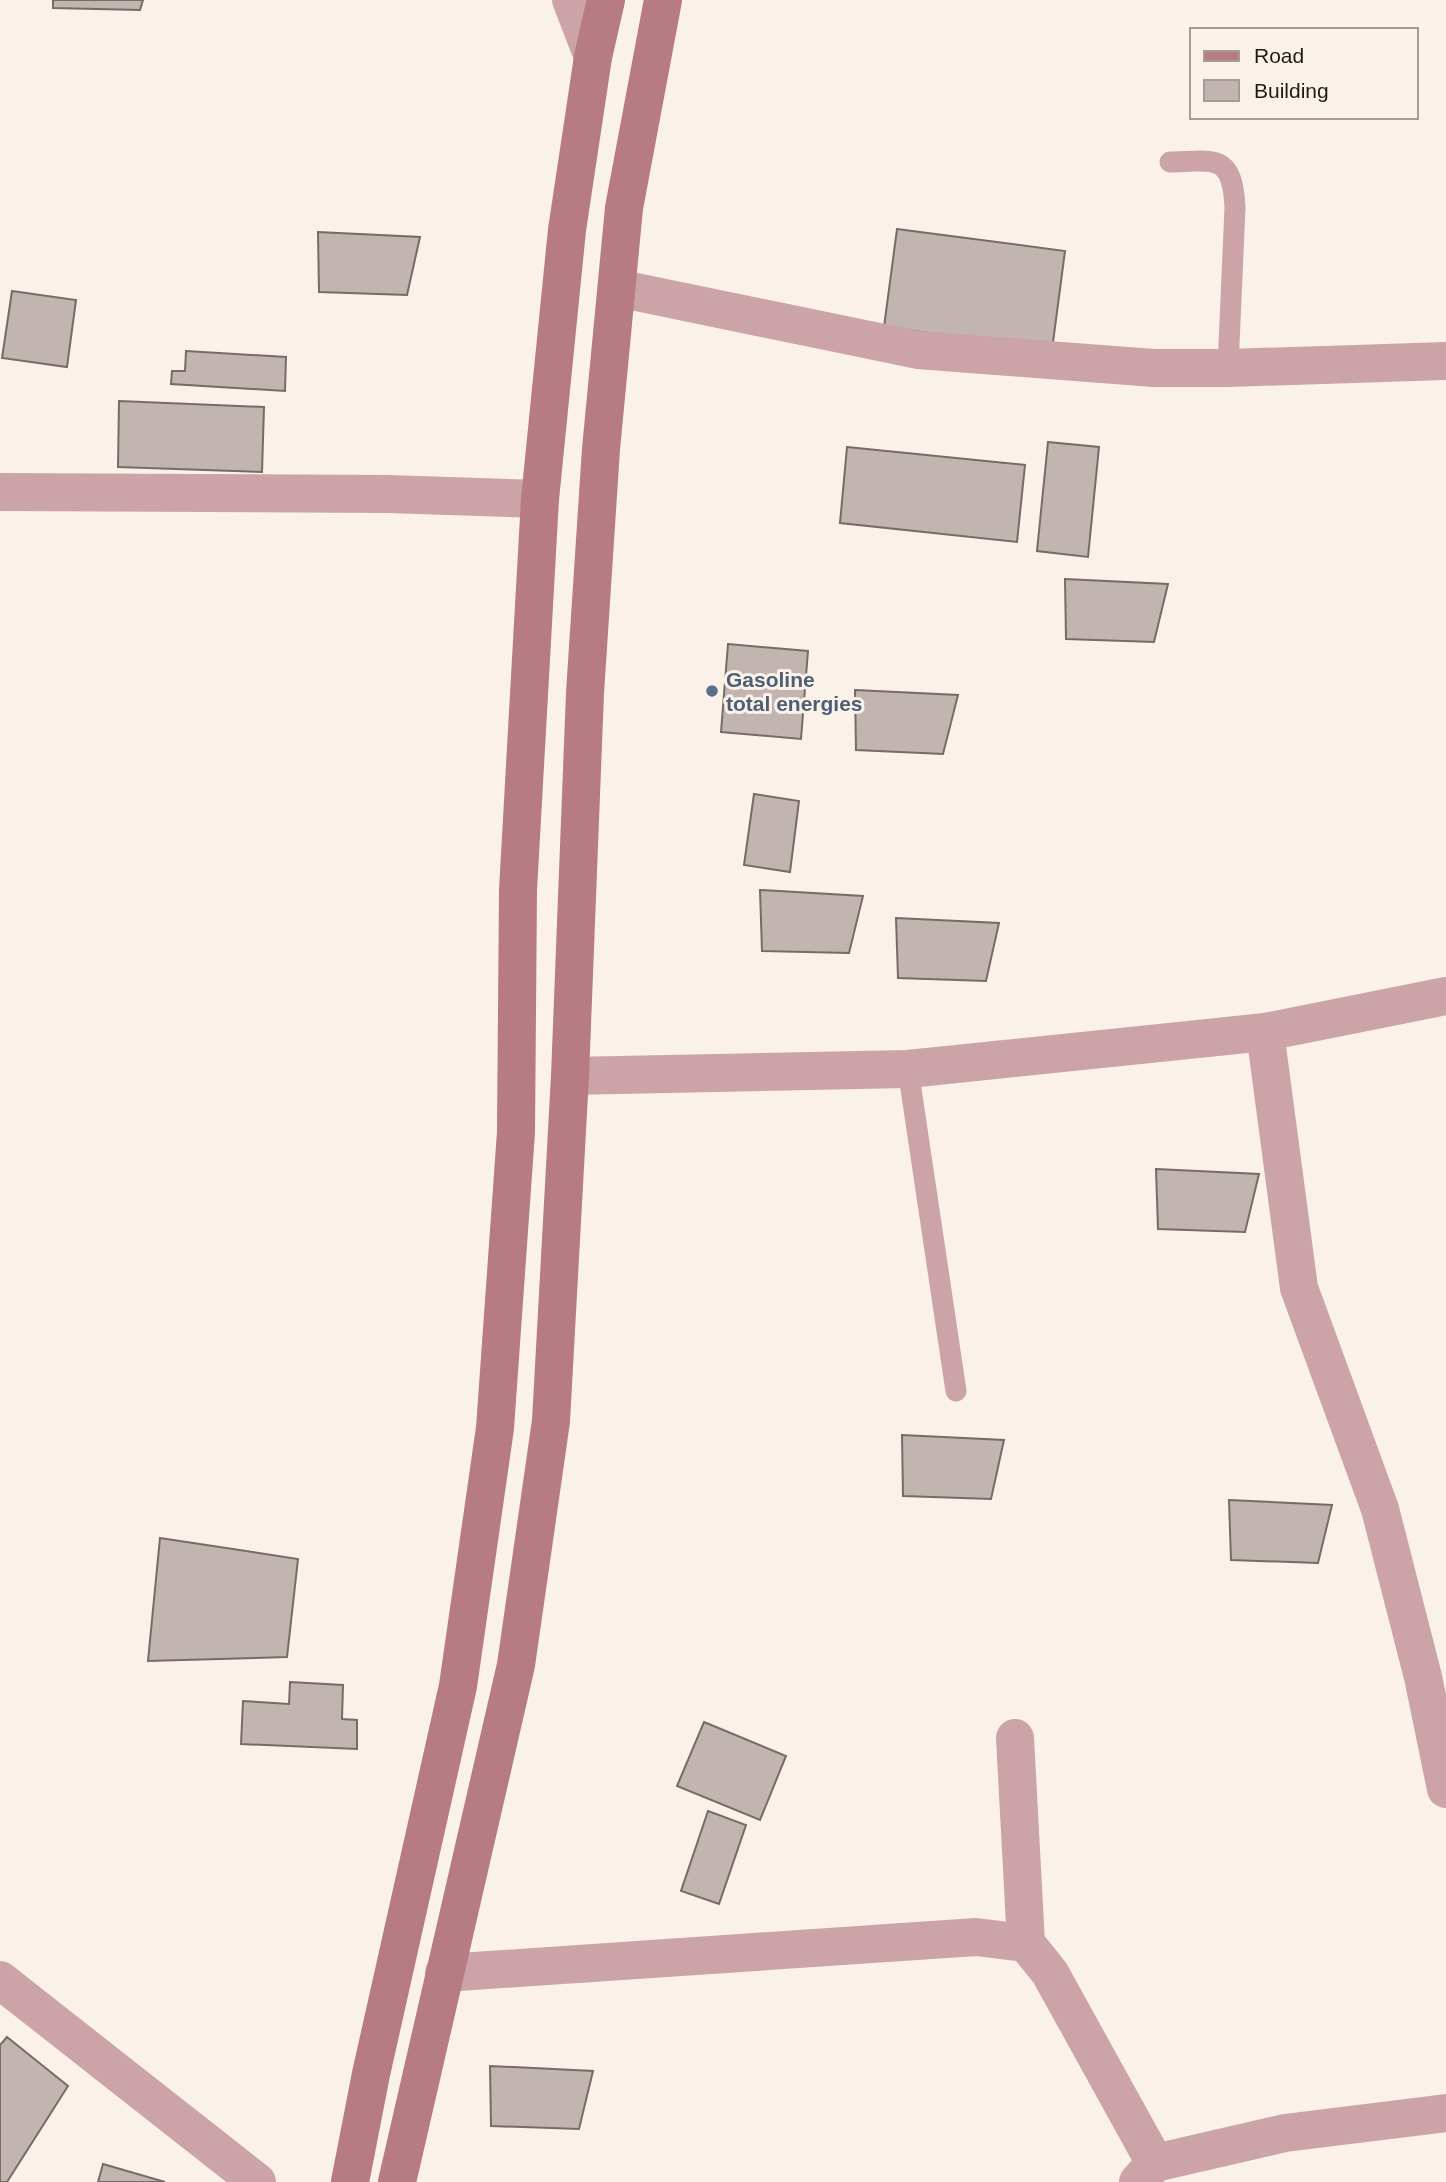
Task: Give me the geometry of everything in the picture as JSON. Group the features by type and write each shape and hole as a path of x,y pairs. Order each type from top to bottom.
{"main road":[{"path":"350,2182 371,2074 458,1686 495,1428 516,1132 518,890 540,499 567,230 593,57 606,0"},
{"path":"397,2182 516,1665 551,1421 570,1076 585,693 601,449 624,208 663,0"}],"street":[{"path":"571,0 593,57"},
{"path":"617,288 918,350 1154,368 1446,361"},
{"path":"0,492 387,494 540,499"},
{"path":"570,1076 908,1069 1265,1032 1446,996"},
{"path":"1265,1032 1298,1288 1380,1509 1423,1676 1446,1789"},
{"path":"1015,1738 1026,1943 1050,1973 1146,2173 1285,2133 1446,2113"},
{"path":"444,1973 976,1937 1026,1943"},
{"path":"0,1980 257,2182"}],"lane":[{"path":"1170,162 1213,161 1223,166 1233,181 1235,207 1228,368"},
{"path":"908,1069 956,1391"}],"building":[{"path":"53,0 143,0 140,10 53,8"},
{"path":"897,229 1065,251 1052,350 884,327"},
{"path":"318,232 420,237 407,295 319,292"},
{"path":"12,291 76,300 67,367 2,358"},
{"path":"186,351 286,357 285,391 171,384 172,371 185,371"},
{"path":"119,401 264,407 262,472 118,467"},
{"path":"1048,442 1099,447 1088,557 1037,551"},
{"path":"847,447 1025,465 1017,542 840,523"},
{"path":"1065,579 1168,584 1154,642 1066,639"},
{"path":"728,644 808,651 801,739 721,732"},
{"path":"855,690 958,695 943,754 856,750"},
{"path":"754,794 799,801 790,872 744,865"},
{"path":"760,890 863,896 849,953 762,951"},
{"path":"896,918 999,923 986,981 898,978"},
{"path":"1156,1169 1259,1174 1245,1232 1158,1229"},
{"path":"902,1435 1004,1440 991,1499 903,1496"},
{"path":"1229,1500 1332,1505 1318,1563 1231,1560"},
{"path":"160,1538 298,1559 287,1657 148,1661"},
{"path":"290,1682 343,1685 342,1719 357,1720 357,1749 241,1744 243,1701 289,1704"},
{"path":"704,1722 786,1756 760,1820 677,1786"},
{"path":"708,1811 746,1825 719,1904 681,1891"},
{"path":"7,2037 68,2086 7,2182 0,2182 0,2045"},
{"path":"490,2066 593,2071 579,2129 491,2126"},
{"path":"103,2164 165,2182 98,2182"}],"place":[{"name":"Gasoline total energies","path":"712,691"}]}
